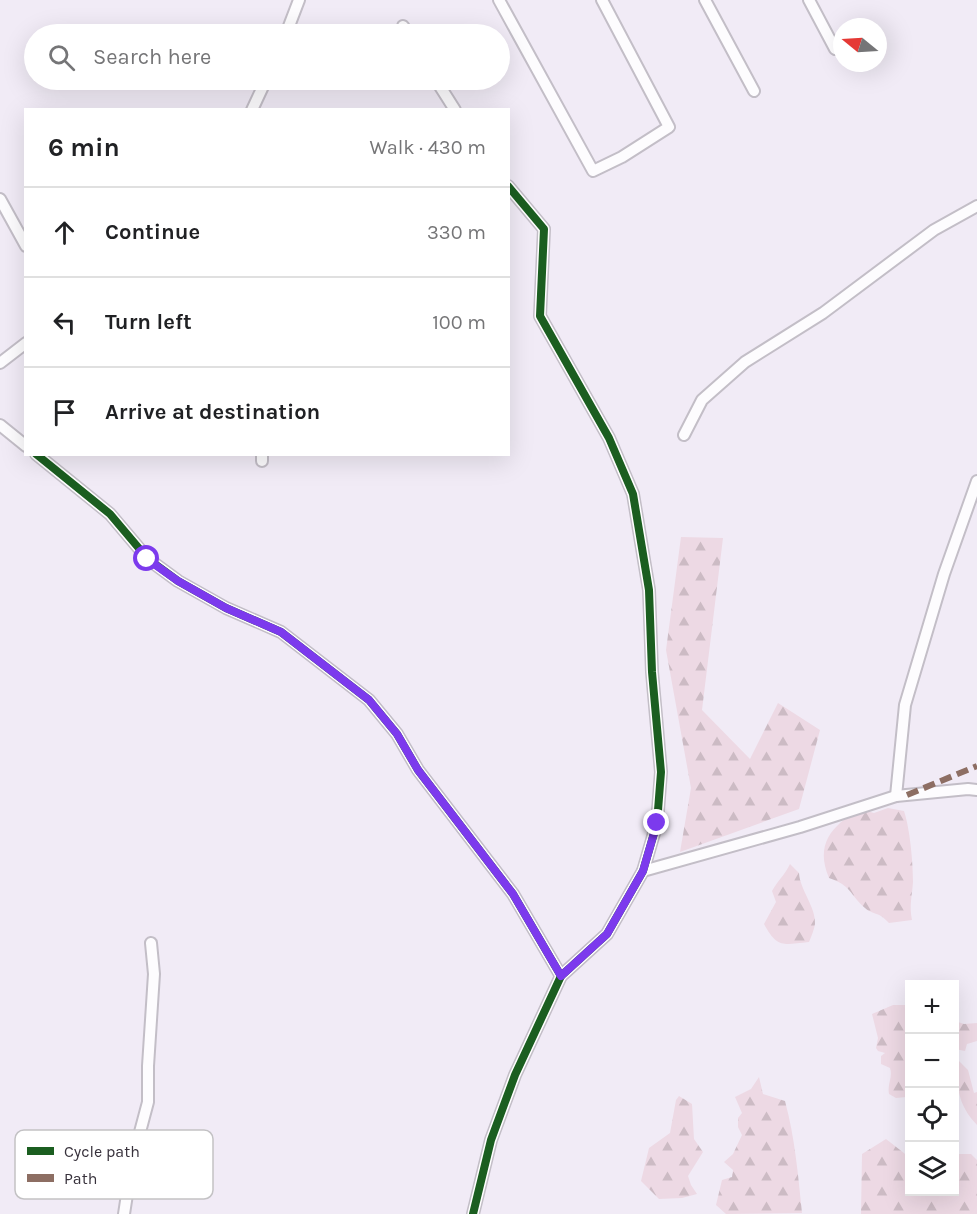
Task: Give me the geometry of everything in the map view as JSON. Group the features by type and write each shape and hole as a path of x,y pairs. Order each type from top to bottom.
{"street":[{"path":"289,24 299,0"},
{"path":"499,0 593,171 622,157 669,127 602,0"},
{"path":"705,0 754,92"},
{"path":"809,0 833,45"},
{"path":"253,108 261,90"},
{"path":"442,90 454,108"},
{"path":"473,1213 491,1140 515,1075 561,976 607,934 643,871 657,823 661,772 652,672 649,590 633,494 609,438 540,316 544,229 510,188"},
{"path":"0,199 24,242"},
{"path":"684,435 702,400 745,362 823,313 934,230 977,206"},
{"path":"0,363 24,345"},
{"path":"0,425 24,444"},
{"path":"38,456 111,514 147,559 178,581 226,608 281,632 369,700 397,734 418,770 513,894 561,976"},
{"path":"896,796 905,705 944,573 977,481"},
{"path":"643,871 800,827 896,796 977,790"},
{"path":"141,1130 148,1102 154,974 151,943"},
{"path":"124,1214 126,1199"}],"green space":[{"path":"681,537 723,538 702,710 750,759 778,703 820,730 799,809 680,852 691,788 666,650"},
{"path":"888,808 904,811 911,846 913,882 912,920 889,923 865,908 842,884 829,878 824,855 828,838 849,816 859,809 874,813"},
{"path":"790,864 799,873 815,918 815,926 809,942 783,944 774,938 764,924 776,902 772,891"},
{"path":"893,1005 905,1005 905,1097 896,1098 889,1094 890,1068 881,1064 881,1056 885,1053 876,1048 878,1038 872,1014"},
{"path":"959,1022 977,1023 977,1041 967,1044 965,1051 959,1050"},
{"path":"959,1061 968,1070 974,1093 977,1092 977,1125 965,1110 959,1094"},
{"path":"759,1077 763,1094 785,1101 794,1143 802,1213 726,1214 716,1205 722,1180 732,1177 733,1170 724,1162 733,1154 742,1135 738,1127 738,1118 742,1113 735,1097 751,1089"},
{"path":"679,1096 692,1104 694,1139 703,1152 688,1176 697,1194 682,1198 659,1199 641,1181 649,1148 670,1133 676,1100"},
{"path":"886,1139 905,1154 905,1196 959,1196 959,1154 971,1154 977,1160 977,1214 861,1214 862,1154"}],"marked path":[{"path":"907,795 977,766"}],"cycle path":[{"path":"473,1214 491,1140 515,1075 561,976 607,934 643,871 657,823 661,772 652,672 649,590 633,494 609,438 540,316 544,229 510,188"},
{"path":"38,456 110,514 148,559 178,581 226,608 281,632 369,700 397,734 418,770 513,894 561,976"}],"route":[{"path":"147,559 178,581 226,608 281,632 369,700 397,734 418,770 513,894 561,976 607,934 643,871 657,823"}]}
